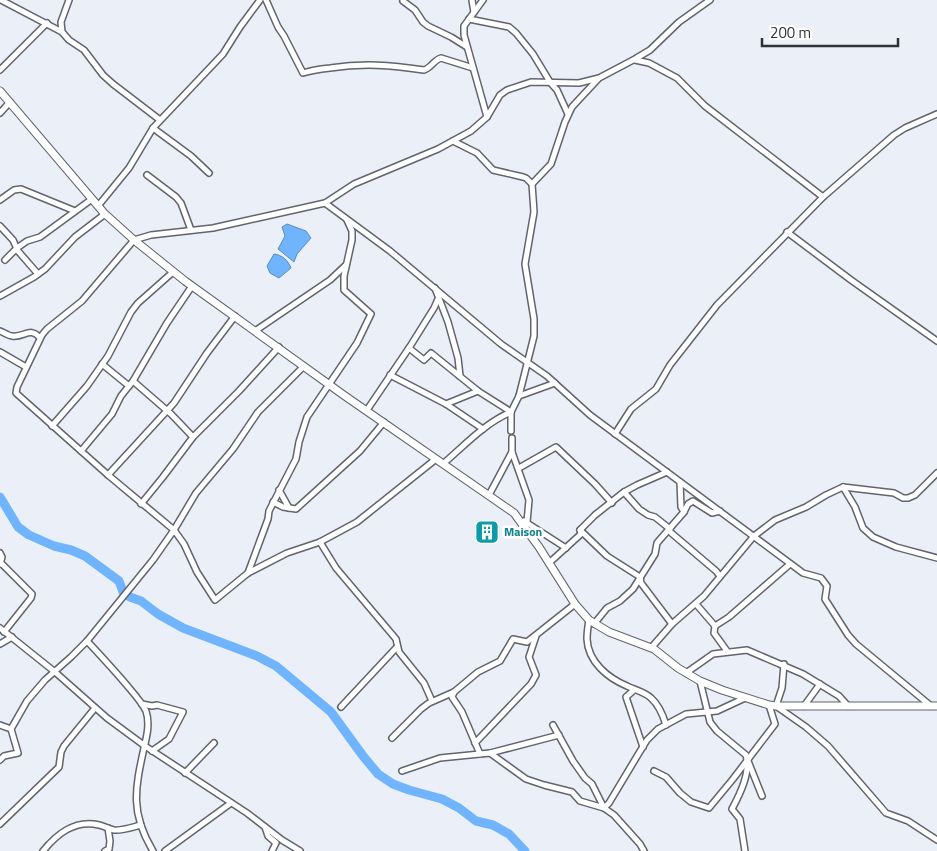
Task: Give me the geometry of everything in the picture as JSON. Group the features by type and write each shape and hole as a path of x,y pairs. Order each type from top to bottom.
{"street":[{"path":"1,0 62,32 69,40 84,50 103,75 160,120"},
{"path":"62,32 61,22 69,0"},
{"path":"98,206 127,171 153,128 223,54 240,26 260,0"},
{"path":"266,0 278,27 303,73 311,70 367,65 389,65 424,70 441,58 473,68"},
{"path":"472,0 474,12"},
{"path":"483,0 464,26 464,35 487,117"},
{"path":"436,459 357,522 320,542 287,552 248,573 216,600 197,572 184,544 174,530 141,504 16,393 40,338 47,329 82,301 134,240 151,235 213,228 325,203 354,184 423,156 471,131 487,117 500,95 507,90 531,82 579,83 599,78 635,60 650,50 680,22 710,0"},
{"path":"403,1 416,10 423,22 428,26 452,36 467,47"},
{"path":"469,19 509,27 533,54 561,96 568,114"},
{"path":"0,70 47,23"},
{"path":"635,60 649,62 677,78 705,106 823,197"},
{"path":"532,184 551,164 568,114 581,96 599,78"},
{"path":"0,91 105,214 173,272 366,410 566,548"},
{"path":"0,113 10,102"},
{"path":"615,434 631,409 656,389 670,365 717,305 787,232 823,197 894,135 937,114"},
{"path":"153,128 191,156 209,173"},
{"path":"453,141 477,154 493,170 526,178 532,184 534,212 525,264 534,319 534,336 519,396 511,412 511,431"},
{"path":"147,175 176,196 181,203 191,230"},
{"path":"0,200 14,190 21,189 75,211"},
{"path":"5,260 17,248 40,237 92,199"},
{"path":"325,203 434,287 501,344 555,383 615,434 790,564 803,573 821,578 827,586 825,599 848,635 856,644 934,706"},
{"path":"0,296 38,274 75,237 105,214"},
{"path":"248,573 273,502 296,459 307,417 357,343 371,314 344,290 344,276 352,232 343,216"},
{"path":"1,228 13,240 17,248 38,274"},
{"path":"787,232 850,280 937,341"},
{"path":"255,331 330,280 348,262"},
{"path":"52,426 87,386 108,356 131,312 138,303 173,272"},
{"path":"81,451 112,414 121,396 133,381 167,323 192,286"},
{"path":"434,287 448,322 458,358 460,376"},
{"path":"366,410 409,348 438,299"},
{"path":"108,475 174,403 210,348 235,316"},
{"path":"0,331 12,336 32,332 40,338"},
{"path":"141,504 194,437 279,347"},
{"path":"409,348 424,360 431,353 478,391 511,412"},
{"path":"0,352 26,367"},
{"path":"102,364 129,386"},
{"path":"0,760 4,756 18,753 11,729 27,700 44,680 87,641 174,530 196,493 233,449 258,412 304,366"},
{"path":"390,375 446,404 483,429"},
{"path":"133,381 167,410 194,437"},
{"path":"519,396 555,383"},
{"path":"446,404 478,391"},
{"path":"444,463 483,429 511,412"},
{"path":"273,502 296,509 360,451 384,422"},
{"path":"512,438 512,452 529,500 527,522"},
{"path":"518,468 556,447 589,477 612,503"},
{"path":"489,495 512,452"},
{"path":"549,563 581,534 580,530 595,515 624,492 637,484 667,472"},
{"path":"652,648 672,624 696,604 754,536 782,517 844,487 894,493 903,498 908,498 915,495 937,473"},
{"path":"680,482 681,507 684,512"},
{"path":"844,487 856,507 864,528 873,536 896,547 937,558"},
{"path":"279,490 289,508"},
{"path":"624,492 638,509 656,517 720,576"},
{"path":"666,725 661,711 653,699 646,694 617,682 592,658 587,640 591,622 633,589 655,554 657,543 684,512 688,504 694,502 712,513 720,511"},
{"path":"518,516 575,604 591,622 609,632 652,648 700,681 745,698 773,706 934,706"},
{"path":"580,530 607,556 640,577 641,584 672,624"},
{"path":"320,542 336,568 396,639 399,652 424,683 432,702"},
{"path":"0,554 2,557 1,564 32,594 31,598 2,630 55,672 95,708 144,746 300,851"},
{"path":"727,651 714,633 715,626 790,564"},
{"path":"392,738 421,709 454,692 478,672 500,660 512,639 526,642 575,604"},
{"path":"696,604 715,626"},
{"path":"475,743 520,697 536,675 529,657 538,633"},
{"path":"0,644 12,637"},
{"path":"87,641 142,704 147,718 148,730 135,791 141,825 145,838 153,851"},
{"path":"341,706 397,647"},
{"path":"686,673 713,654 747,650 784,664 839,696 848,706"},
{"path":"654,771 666,777 691,802 709,808 748,761 775,724 773,706 782,688 784,664"},
{"path":"700,681 710,722 717,731 746,755 762,796"},
{"path":"804,706 820,684"},
{"path":"634,690 626,697 643,747"},
{"path":"454,692 452,697 462,712 480,754"},
{"path":"604,808 609,804 643,747 658,729 686,714 716,711 745,698"},
{"path":"142,704 157,705 183,712 169,739 152,751"},
{"path":"773,706 806,727 828,746 886,813 908,821 937,840"},
{"path":"0,824 59,767 61,752 64,746 95,708"},
{"path":"0,725 11,729"},
{"path":"553,725 573,761 585,778 592,784 604,808"},
{"path":"402,772 440,758 490,753 559,735"},
{"path":"185,773 214,744"},
{"path":"490,753 526,778 572,792 580,801 604,808 614,815 644,851"},
{"path":"745,851 740,819 732,809 744,781 748,761"},
{"path":"165,851 231,803"},
{"path":"43,851 52,840 72,826 87,823 114,830 141,825"},
{"path":"264,825 268,836 276,843 272,851"},
{"path":"105,851 109,849 108,828"}],"water":[{"path":"287,224 306,231 311,238 297,254 294,262 278,249 285,236 282,227"},
{"path":"274,254 284,258 291,268 279,278 270,273 267,266"}],"waterway":[{"path":"0,497 18,527 29,535 54,546 85,556 119,581 123,592 130,597 141,601 158,614 183,628 257,656 276,666 331,712 378,774 393,784 442,799 459,808 476,821 493,825 509,834 525,851"}],"place":[{"name":"Maison","path":"487,532"}]}
